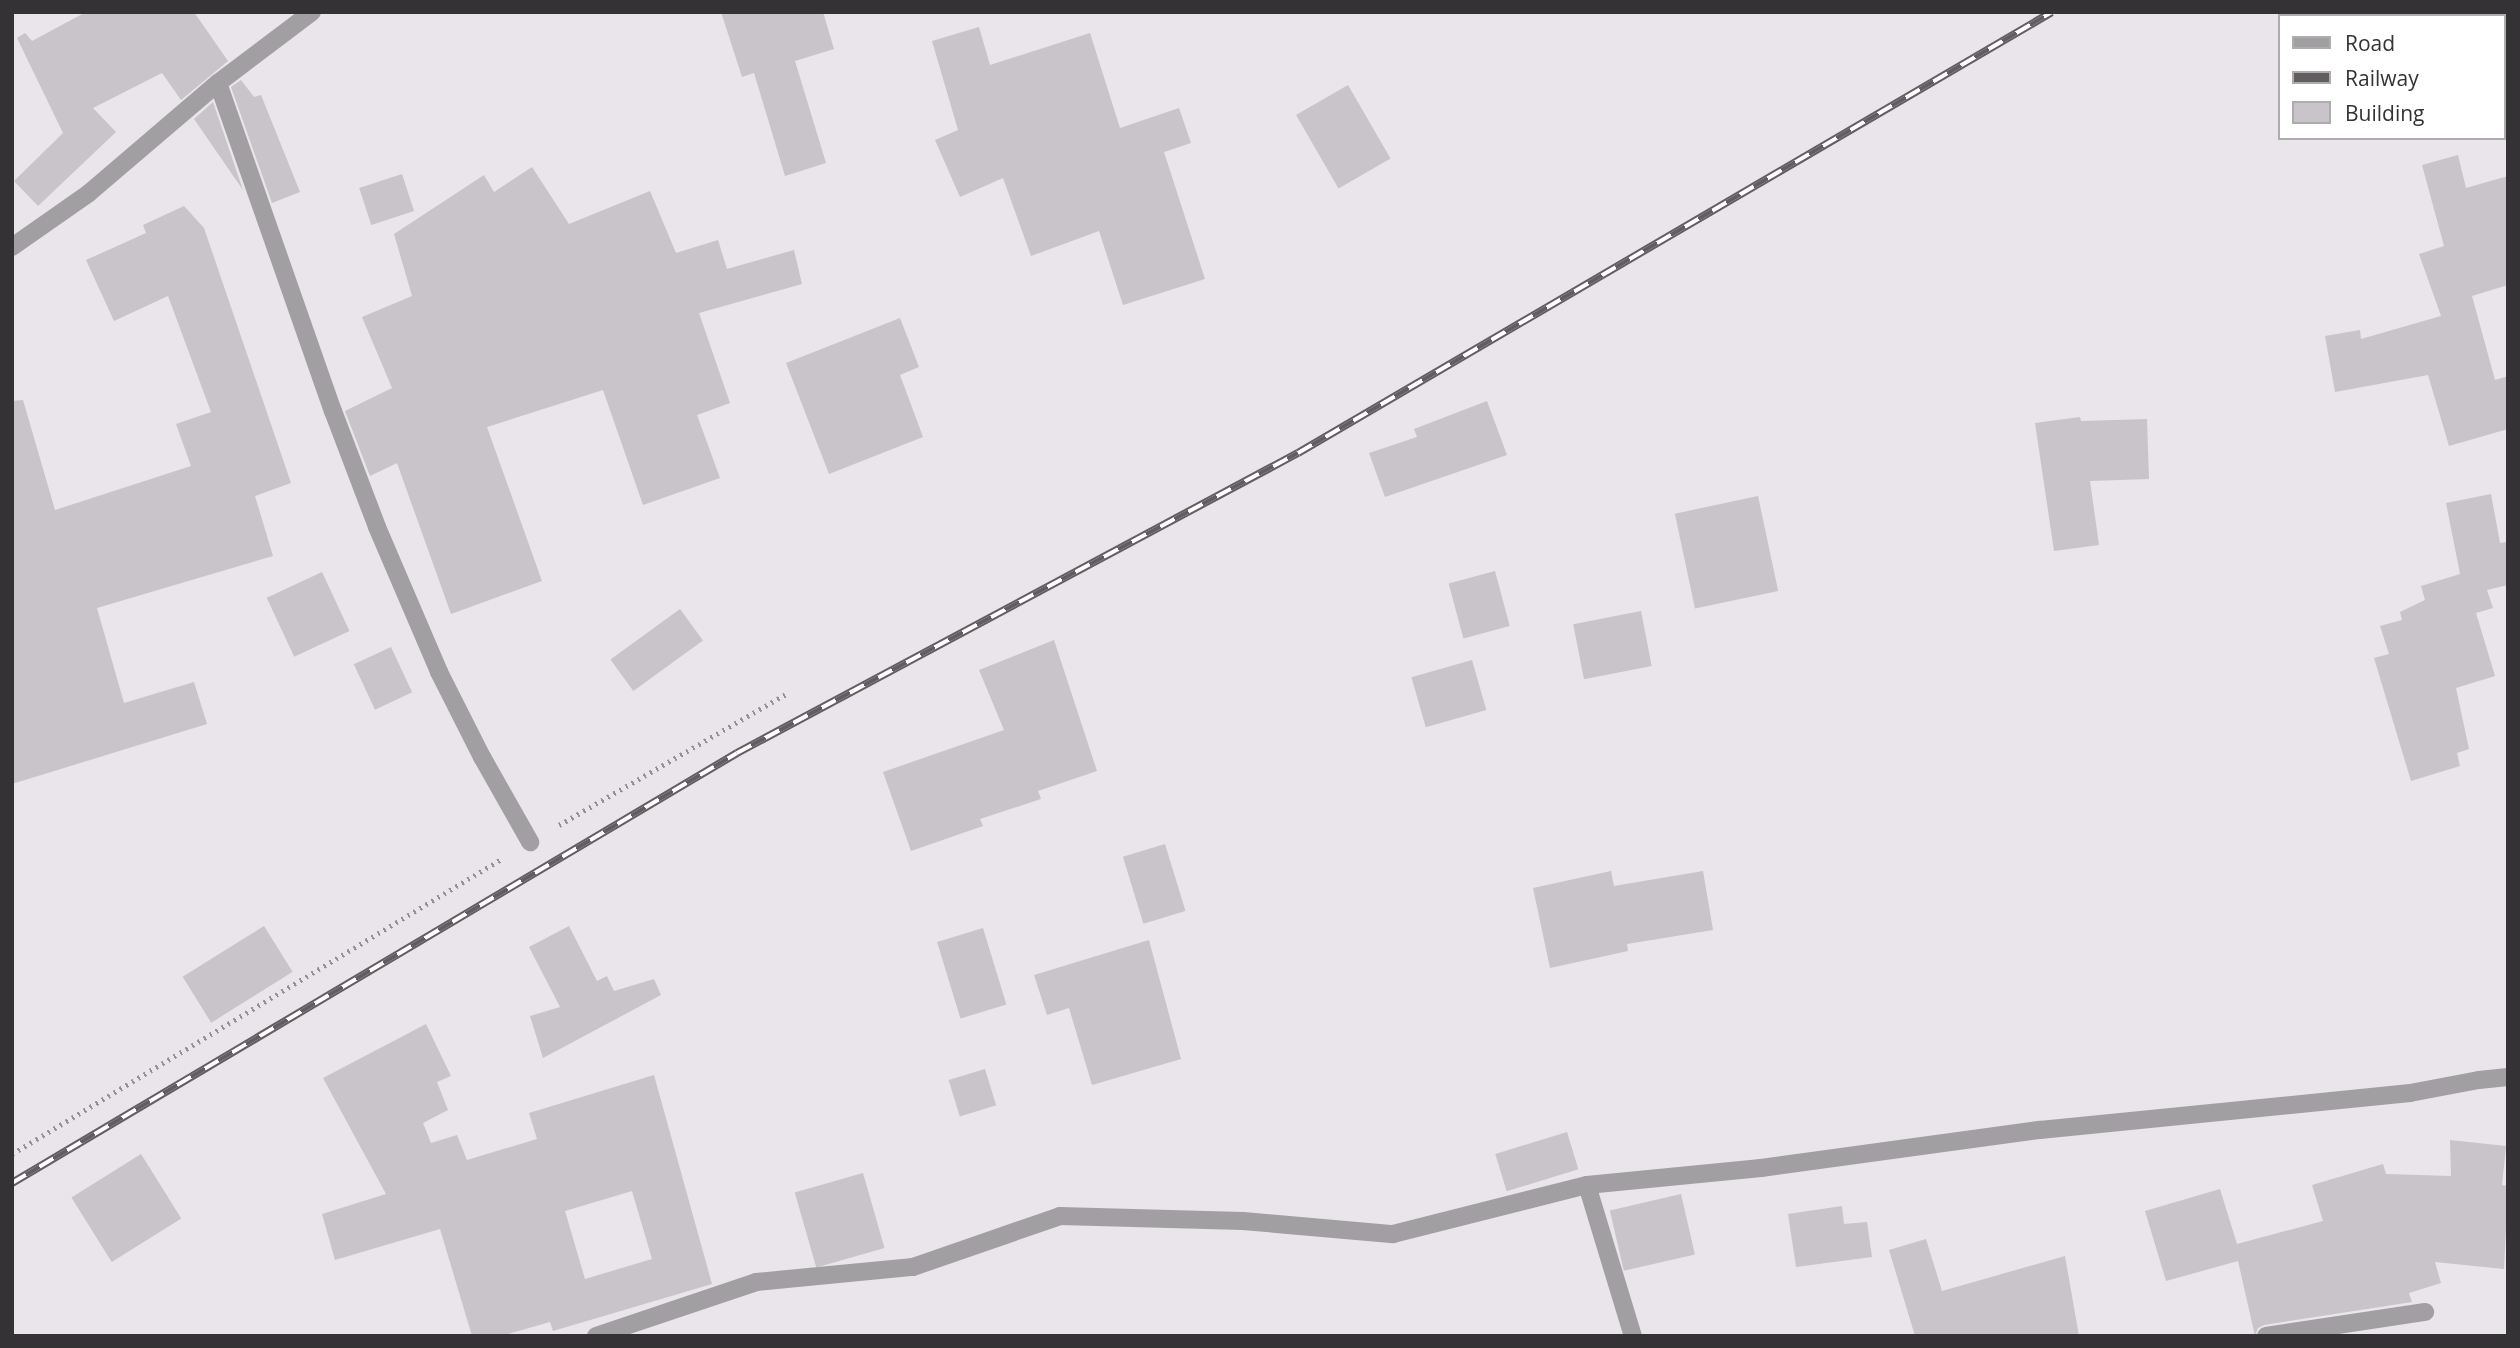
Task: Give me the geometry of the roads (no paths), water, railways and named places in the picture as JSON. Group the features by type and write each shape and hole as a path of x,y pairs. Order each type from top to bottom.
{"street":[{"path":"12,247 89,193 218,83 312,12"},
{"path":"218,83 333,411 377,527 439,672 482,757 530,842"},
{"path":"596,1336 756,1282 913,1267 1060,1216 1243,1221 1393,1234 1587,1185 1761,1168 2040,1130 2410,1093 2508,1077"},
{"path":"1587,1185 1633,1336"},
{"path":"2266,1336 2426,1312"}],"railway":[{"path":"12,1183 737,753 1298,453 2052,12"}]}
